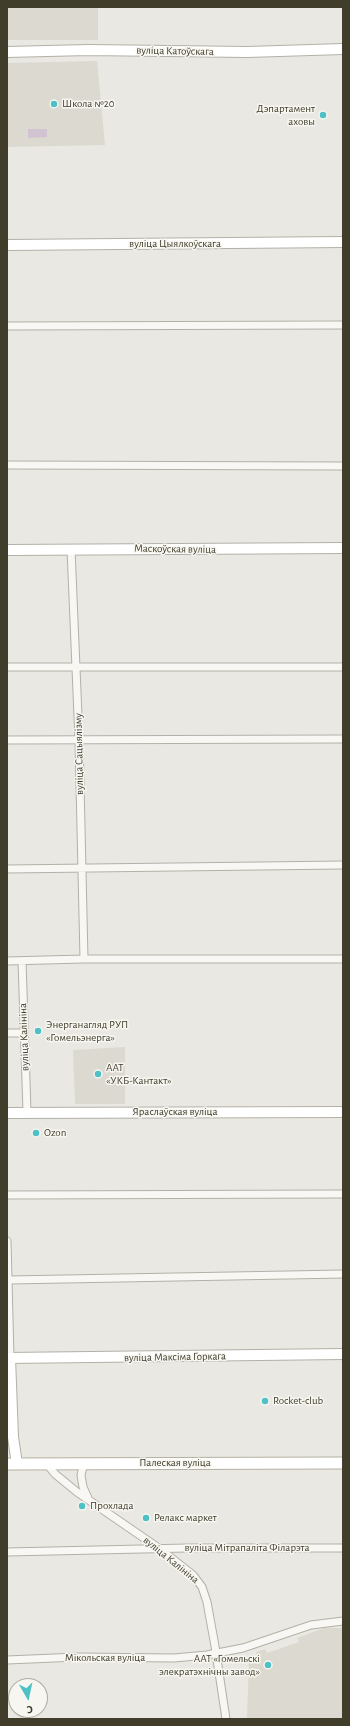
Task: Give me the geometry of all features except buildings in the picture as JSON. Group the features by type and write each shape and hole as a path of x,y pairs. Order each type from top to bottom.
{"main road":[{"name":"Палеская вуліца","path":"12,1464 343,1463"}],"street":[{"name":"вуліца Катоўскага","path":"7,52 97,50 247,52 343,49"},
{"name":"вуліца Цыялкоўскага","path":"7,245 343,242"},
{"path":"7,326 343,325"},
{"path":"7,465 343,466"},
{"name":"Маскоўская вуліца","path":"7,550 343,548"},
{"name":"вуліца Сацыялізму","path":"72,549 79,740 84,959"},
{"path":"7,667 343,667"},
{"path":"7,740 343,739"},
{"path":"7,869 343,865"},
{"path":"7,961 84,959 343,959"},
{"name":"вуліца Калініна","path":"22,961 27,1112"},
{"path":"7,1033 24,1033"},
{"name":"Яраслаўская вуліца","path":"7,1113 343,1112"},
{"path":"7,1195 343,1194"},
{"path":"7,1241 9,1280 8,1358 13,1436 12,1464"},
{"path":"9,1280 343,1274"},
{"name":"вуліца Максіма Горкага","path":"8,1358 343,1354"},
{"name":"вуліца Калініна","path":"46,1463 55,1474 77,1492 88,1498 160,1549 193,1575 202,1587 207,1602 226,1719"},
{"path":"84,1463 81,1476 83,1487 88,1498"},
{"path":"64,1480 74,1481 81,1476"},
{"name":"вуліца Мітрапаліта Філарэта","path":"7,1552 187,1548 343,1548"},
{"name":"Мікольская вуліца","path":"7,1660 174,1658 216,1654 243,1648 311,1625 343,1621"}],"shaded area":[{"path":"7,7 98,7 98,40 7,40"},
{"name":"Школа №20","path":"97,61 105,145 7,147 7,63"},
{"path":"28,129 47,129 47,137 28,138"},
{"path":"125,1047 125,1104 75,1104 73,1050"},
{"path":"324,1628 343,1628 343,1719 247,1719 249,1660 257,1659 256,1652 265,1649 267,1653 299,1642 297,1638"}],"place":[{"name":"Школа №20","path":"54,104"},
{"name":"Дэпартамент аховы","path":"323,115"},
{"name":"Энерганагляд РУП «Гомельэнерга»","path":"38,1031"},
{"name":"ААТ «УКБ-Кантакт»","path":"98,1074"},
{"name":"Ozon","path":"36,1133"},
{"name":"Rocket-club","path":"265,1401"},
{"name":"Прохлада","path":"82,1506"},
{"name":"Релакс маркет","path":"146,1518"},
{"name":"ААТ «Гомельскі элекратэхнічны завод»","path":"268,1665"}]}
